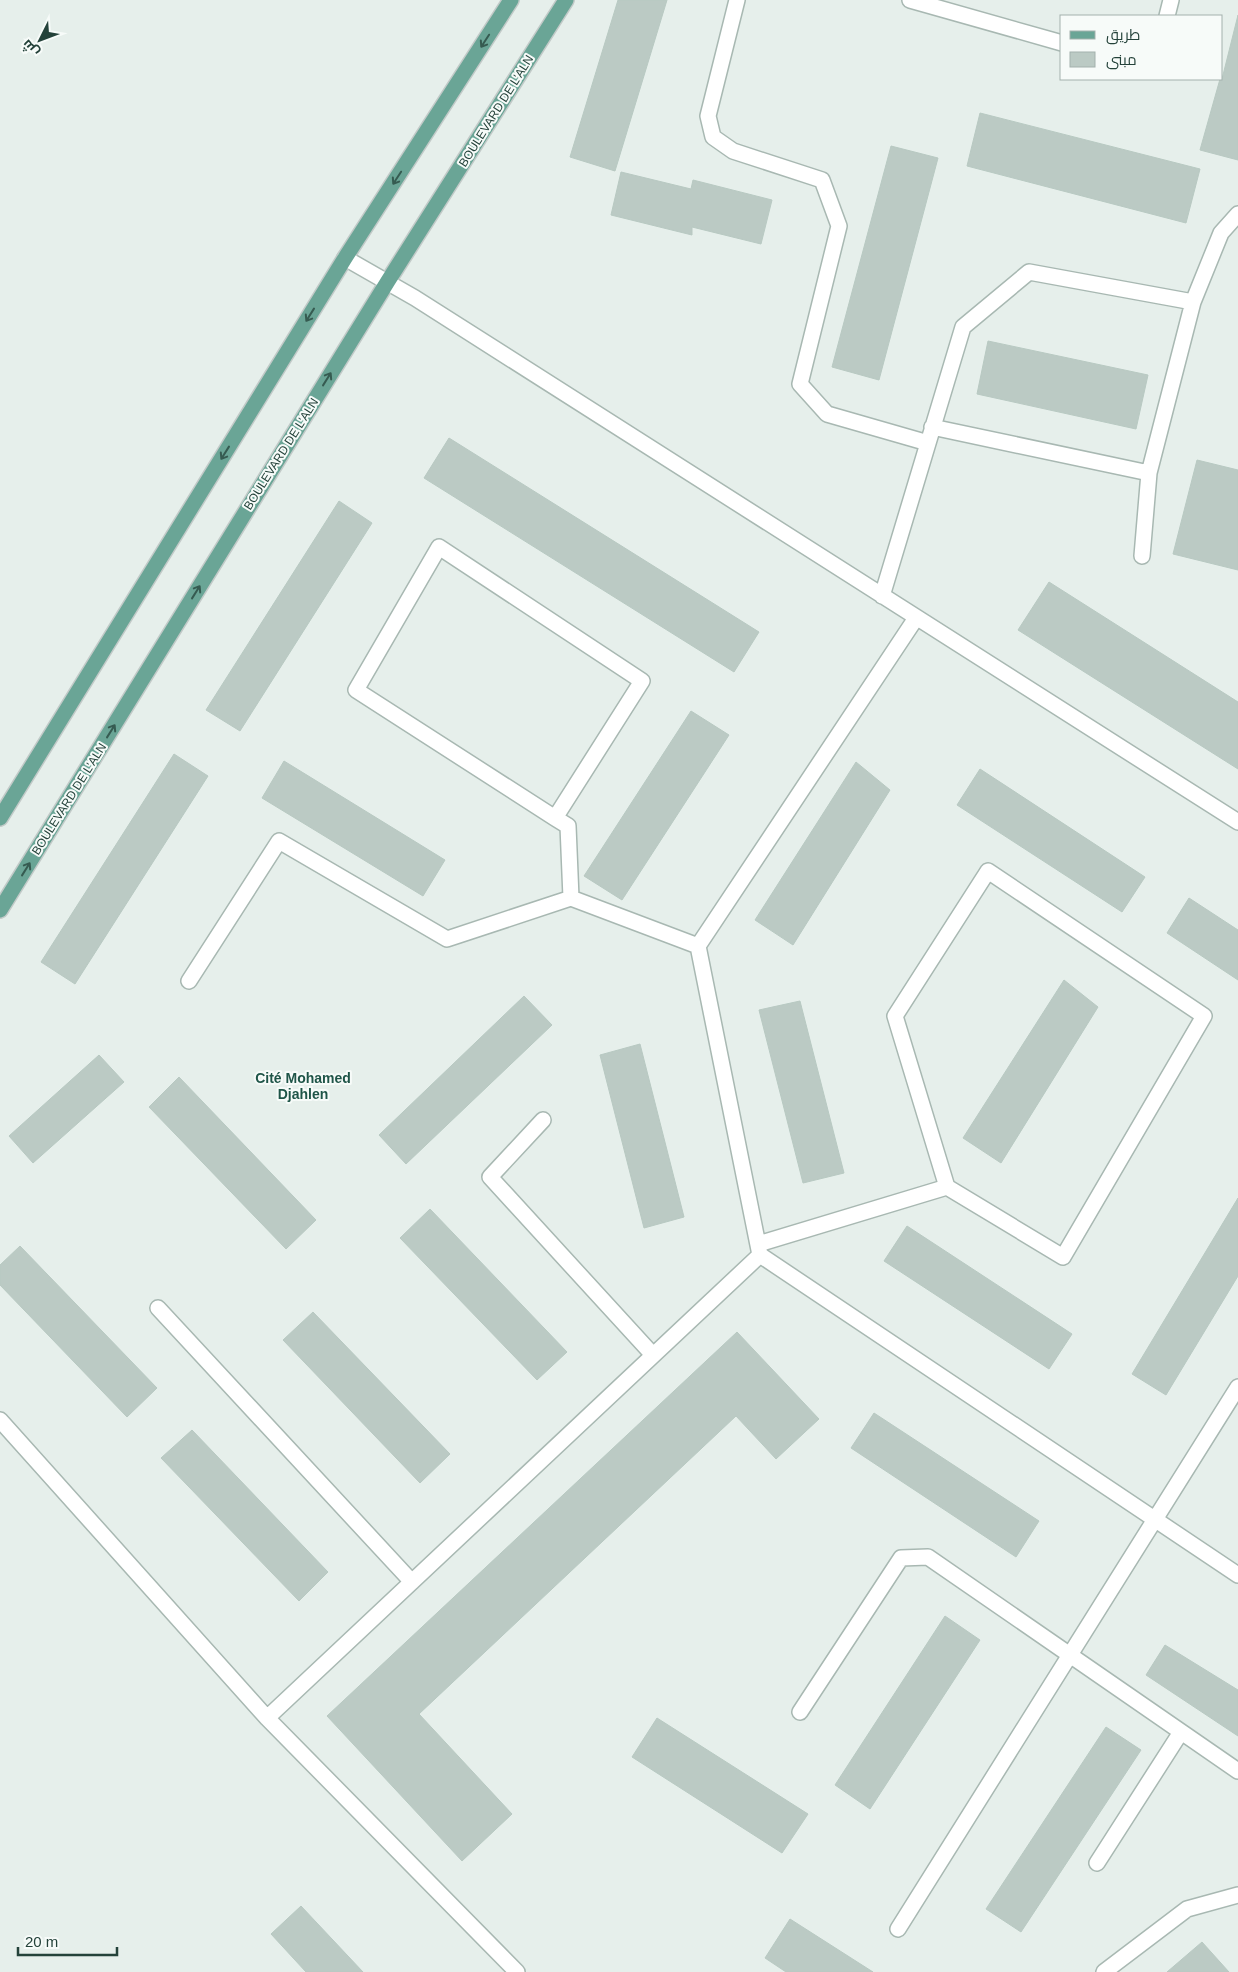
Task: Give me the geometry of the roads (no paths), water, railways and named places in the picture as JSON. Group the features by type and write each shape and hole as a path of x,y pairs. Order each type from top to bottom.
{"main road":[{"path":"0,818 345,258 511,0"},
{"name":"BOULEVARD DE L'ALN","path":"0,910 388,281 566,0"}],"street":[{"path":"737,0 708,116 713,136 733,150 822,180 839,226 800,384 827,414 928,443"},
{"path":"910,0 1060,42"},
{"path":"1167,15 1171,0"},
{"path":"1142,556 1148,473 1193,302 1221,233 1238,214"},
{"path":"345,258 388,281 1238,822"},
{"path":"882,596 963,326 1029,272 1193,302"},
{"path":"932,427 1148,473"},
{"path":"555,818 642,681 439,547 356,690 555,818 568,826 571,898"},
{"path":"916,618 698,946 759,1249 1238,1575"},
{"path":"189,981 279,841 446,940 571,898 698,946"},
{"path":"267,1718 653,1355 759,1249 947,1187 1062,1257 1204,1016 988,871 895,1016 947,1187"},
{"path":"543,1120 490,1177 653,1355"},
{"path":"158,1308 412,1582"},
{"path":"898,1929 1238,1387"},
{"path":"0,1420 267,1718 517,1972"},
{"path":"800,1712 901,1558 928,1557 1238,1771"},
{"path":"1097,1863 1181,1732"},
{"path":"1104,1972 1187,1909 1238,1895"}],"district":[{"name":"Cité Mohamed Djahlen","path":"303,1086"}]}
